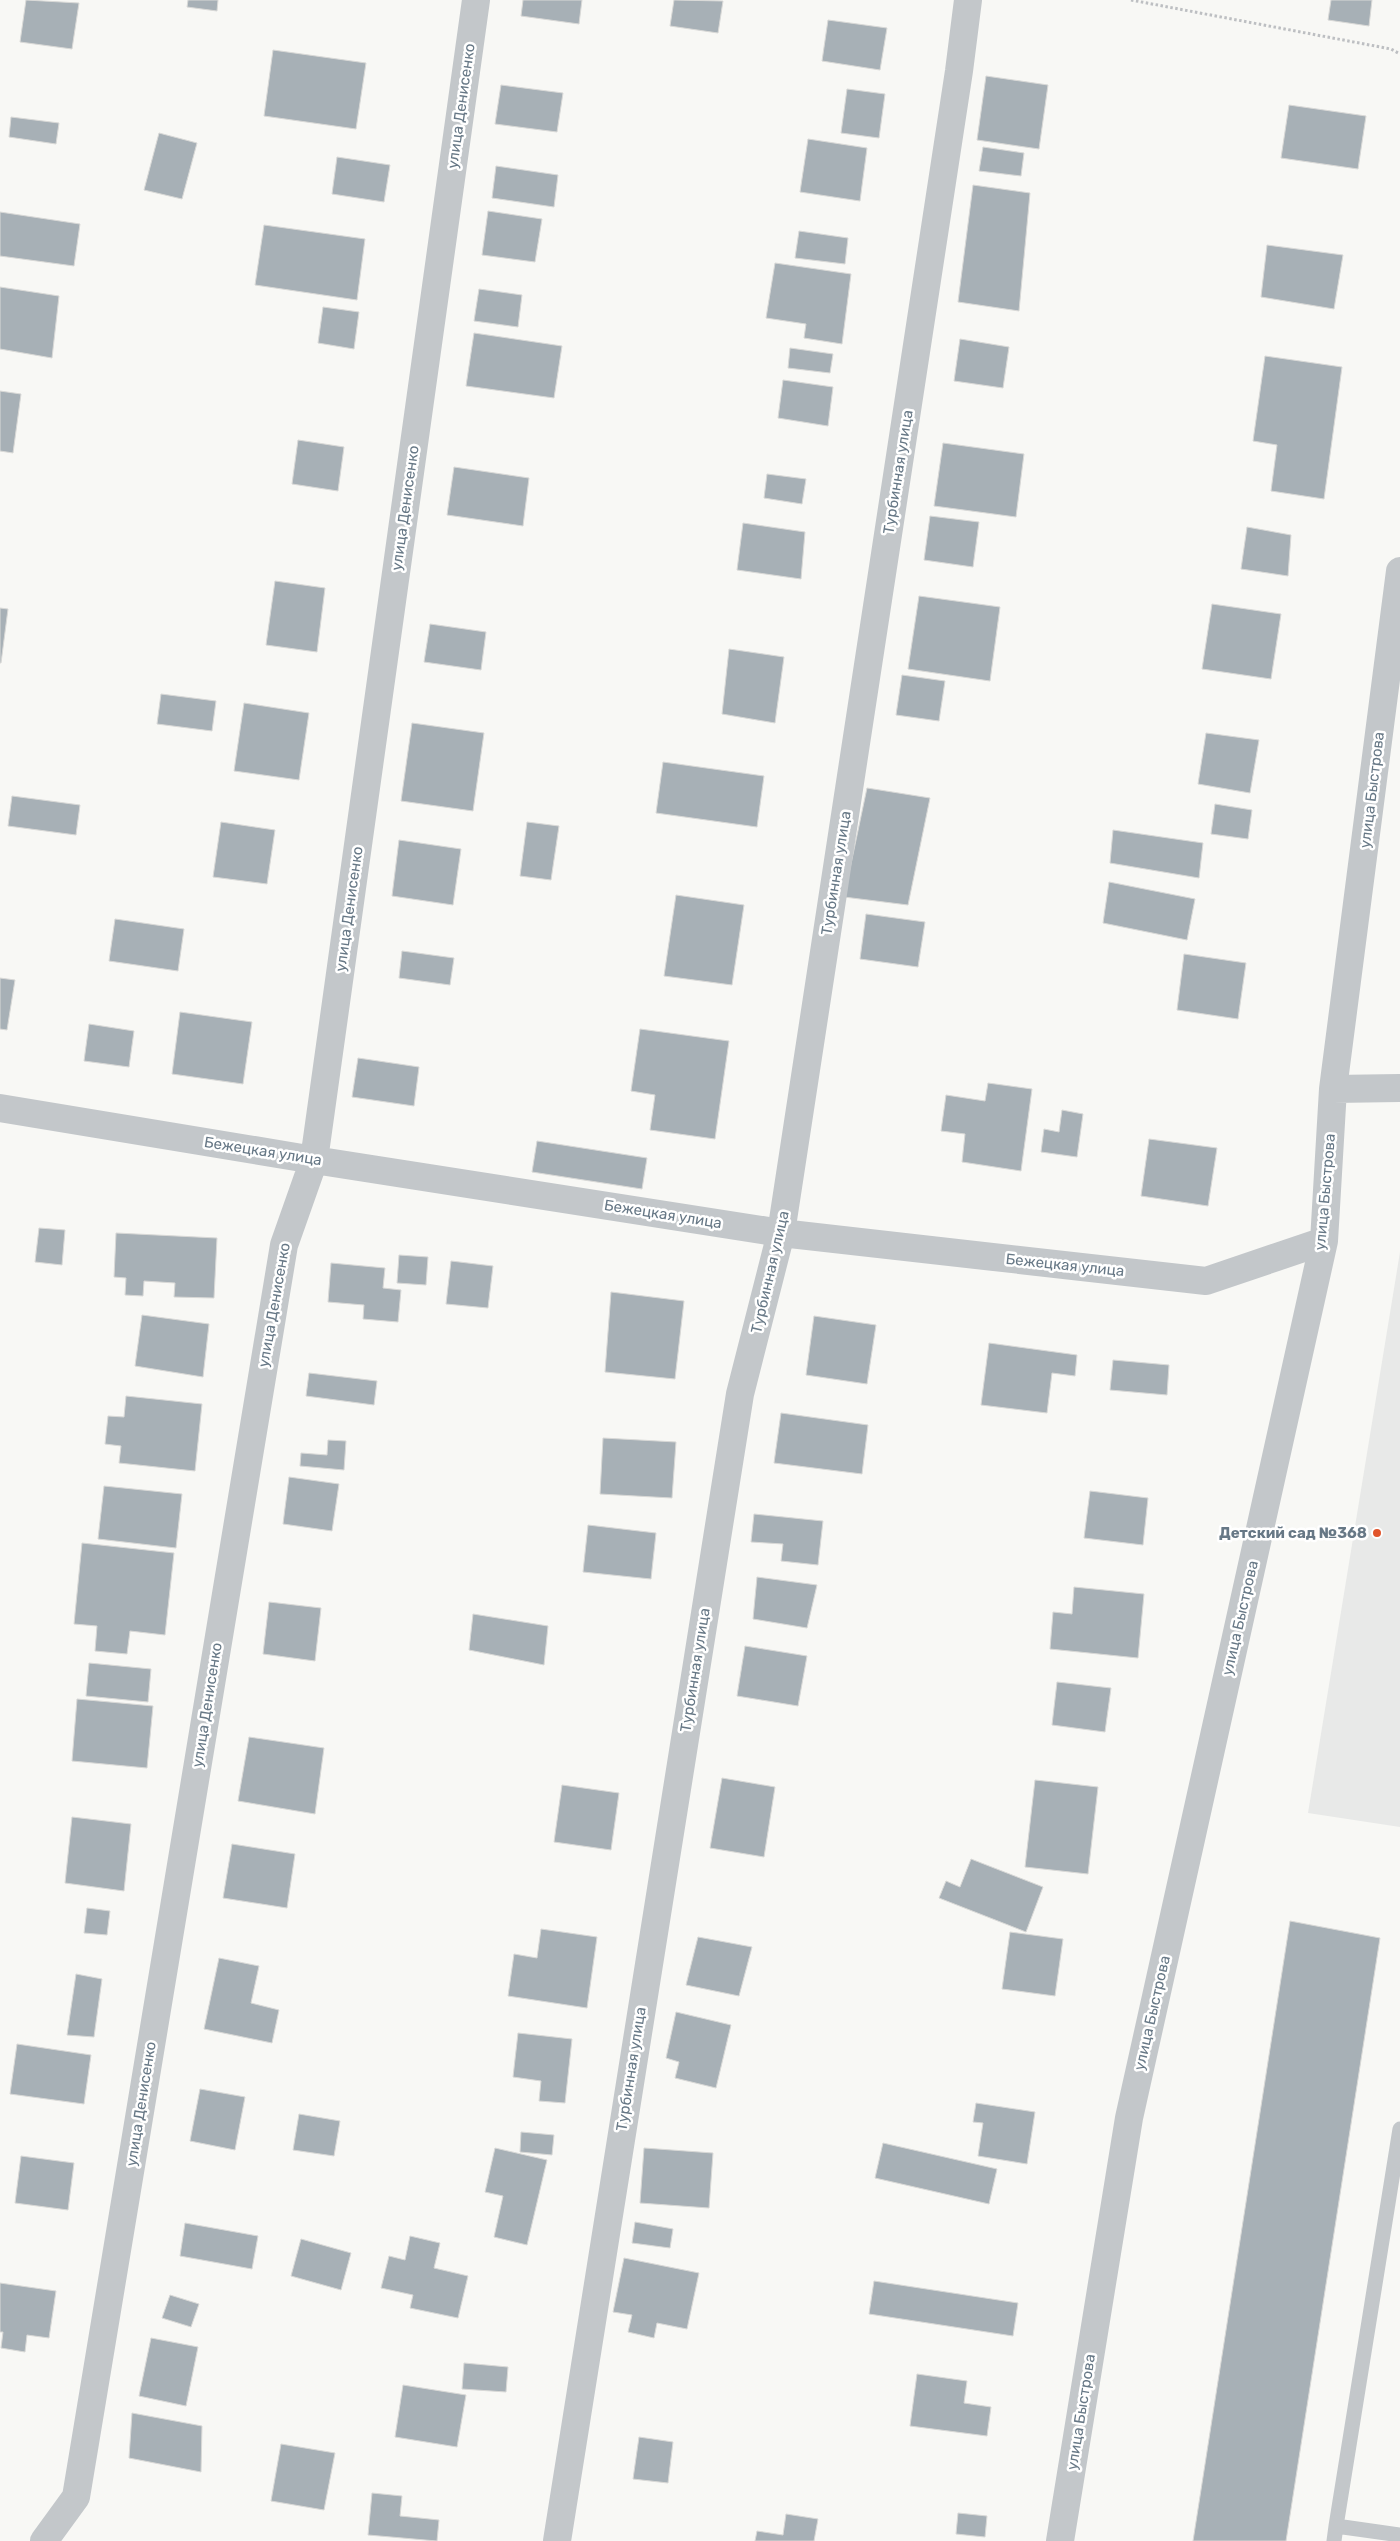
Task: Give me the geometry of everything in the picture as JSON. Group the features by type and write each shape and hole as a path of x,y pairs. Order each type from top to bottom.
{"street":[{"name":"улица Денисенко","path":"44,2541 76,2497 284,1245 314,1160 476,0"},
{"name":"Турбинная улица","path":"557,2541 740,1394 782,1233 959,70 968,0"},
{"name":"улица Быстрова","path":"1060,2541 1129,2118 1324,1241 1333,1089 1400,571"},
{"path":"1333,1089 1400,1088"},
{"name":"Бежецкая улица","path":"0,1108 314,1160 782,1233 1206,1281 1324,1241"}],"lane":[{"path":"1400,2129 1335,2533 1400,2535"}],"path":[{"path":"1131,0 1391,49 1400,54"}],"shaded area":[{"name":"Детский сад №368","path":"1400,1252 1400,1827 1308,1813"}],"building":[{"path":"26,0 79,3 72,49 20,42"},
{"path":"188,0 218,0 217,11 187,7"},
{"path":"523,0 582,0 579,24 521,16"},
{"path":"674,0 723,1 718,33 670,26"},
{"path":"1331,0 1372,0 1369,26 1328,20"},
{"path":"828,20 887,28 880,70 822,61"},
{"path":"273,50 366,63 356,129 264,116"},
{"path":"986,76 1048,85 1039,149 977,140"},
{"path":"501,85 563,93 557,132 495,124"},
{"path":"847,89 885,94 879,138 841,133"},
{"path":"1289,105 1366,116 1358,169 1281,158"},
{"path":"11,117 59,123 56,144 9,137"},
{"path":"159,133 197,143 182,199 144,190"},
{"path":"808,139 867,148 860,201 800,192"},
{"path":"983,147 1024,153 1021,176 979,171"},
{"path":"337,157 390,165 384,202 332,194"},
{"path":"496,166 558,175 554,207 492,198"},
{"path":"973,185 1030,193 1019,311 958,302"},
{"path":"488,211 542,219 535,262 482,255"},
{"path":"0,212 80,224 74,266 0,256"},
{"path":"264,225 365,239 357,300 255,285"},
{"path":"799,231 848,238 845,264 795,258"},
{"path":"1267,245 1343,255 1334,309 1261,297"},
{"path":"775,263 851,274 842,344 804,338 806,324 766,318"},
{"path":"0,287 59,296 52,358 0,349"},
{"path":"479,289 522,295 518,327 474,321"},
{"path":"323,307 359,312 354,349 318,343"},
{"path":"474,333 562,346 554,398 466,386"},
{"path":"960,339 1009,347 1003,388 954,381"},
{"path":"790,348 833,354 830,373 788,368"},
{"path":"1265,356 1342,367 1324,499 1271,491 1277,445 1253,441"},
{"path":"783,380 833,387 828,426 778,418"},
{"path":"0,391 21,394 13,453 0,451"},
{"path":"298,440 344,447 338,491 292,484"},
{"path":"943,443 1024,454 1016,517 934,506"},
{"path":"454,467 529,478 523,526 447,515"},
{"path":"767,474 806,479 802,504 764,498"},
{"path":"930,516 979,522 973,567 924,560"},
{"path":"743,523 805,532 801,579 737,570"},
{"path":"1247,527 1291,535 1288,576 1241,569"},
{"path":"275,581 325,588 317,652 266,645"},
{"path":"919,596 1000,607 990,681 908,669"},
{"path":"1212,604 1281,614 1271,679 1202,669"},
{"path":"0,608 8,609 1,663 0,663"},
{"path":"430,624 486,632 481,670 424,662"},
{"path":"729,649 784,657 775,723 722,714"},
{"path":"902,675 945,681 939,721 896,715"},
{"path":"161,694 216,701 212,731 157,724"},
{"path":"244,703 309,713 299,780 234,771"},
{"path":"412,723 484,733 473,811 401,801"},
{"path":"1206,733 1259,740 1250,793 1198,784"},
{"path":"663,762 764,776 757,827 656,813"},
{"path":"867,788 930,798 908,905 844,897"},
{"path":"12,796 80,805 76,835 8,826"},
{"path":"1215,804 1252,810 1248,839 1211,834"},
{"path":"221,822 275,830 267,884 213,877"},
{"path":"527,822 559,826 551,880 520,876"},
{"path":"1113,830 1203,843 1199,878 1110,863"},
{"path":"399,840 461,849 453,905 392,896"},
{"path":"1109,882 1195,899 1187,940 1103,923"},
{"path":"676,895 744,905 732,985 664,976"},
{"path":"866,914 925,922 918,967 860,959"},
{"path":"115,919 184,929 178,971 109,961"},
{"path":"402,951 454,958 450,985 399,978"},
{"path":"1184,954 1246,963 1238,1019 1177,1010"},
{"path":"0,978 15,980 7,1030 0,1029"},
{"path":"180,1012 252,1022 243,1084 172,1074"},
{"path":"89,1024 134,1031 129,1067 84,1061"},
{"path":"640,1029 729,1041 715,1139 650,1130 655,1095 631,1091"},
{"path":"358,1058 419,1067 414,1106 352,1097"},
{"path":"988,1083 1032,1089 1021,1171 962,1162 965,1134 941,1131 946,1095 985,1101"},
{"path":"1062,1110 1083,1114 1077,1157 1041,1152 1044,1129 1059,1132"},
{"path":"1149,1139 1217,1148 1208,1206 1141,1196"},
{"path":"537,1141 647,1158 642,1189 532,1172"},
{"path":"39,1228 65,1230 62,1265 35,1262"},
{"path":"116,1233 217,1238 214,1298 174,1297 175,1283 144,1281 143,1296 125,1295 126,1278 114,1277"},
{"path":"399,1255 428,1257 426,1285 397,1283"},
{"path":"451,1261 493,1266 488,1308 446,1304"},
{"path":"331,1263 385,1268 383,1288 401,1290 398,1322 363,1319 364,1305 328,1302"},
{"path":"611,1292 684,1301 675,1379 605,1372"},
{"path":"142,1315 209,1324 203,1377 135,1366"},
{"path":"814,1316 876,1325 867,1384 806,1375"},
{"path":"989,1343 1077,1355 1075,1376 1052,1373 1047,1413 981,1405"},
{"path":"1113,1360 1169,1365 1167,1395 1110,1390"},
{"path":"309,1373 377,1381 374,1405 306,1396"},
{"path":"126,1396 202,1404 195,1471 119,1463 121,1446 105,1444 108,1416 124,1417"},
{"path":"781,1413 868,1425 862,1474 774,1463"},
{"path":"603,1438 676,1442 672,1498 600,1494"},
{"path":"328,1440 346,1441 344,1470 300,1466 301,1453 327,1455"},
{"path":"289,1477 339,1484 332,1531 283,1524"},
{"path":"104,1486 182,1494 176,1548 98,1539"},
{"path":"1090,1491 1148,1498 1143,1545 1084,1538"},
{"path":"754,1514 823,1521 818,1565 781,1561 783,1544 751,1542"},
{"path":"588,1525 656,1533 651,1579 583,1572"},
{"path":"82,1543 174,1553 165,1635 130,1631 127,1654 95,1651 97,1626 74,1624"},
{"path":"757,1577 817,1585 807,1628 753,1619"},
{"path":"1074,1587 1144,1594 1138,1658 1050,1649 1053,1612 1072,1614"},
{"path":"269,1602 321,1608 315,1661 263,1654"},
{"path":"473,1614 548,1626 544,1665 469,1650"},
{"path":"745,1646 807,1656 798,1706 737,1696"},
{"path":"89,1663 151,1669 148,1702 86,1696"},
{"path":"1057,1682 1111,1688 1105,1732 1052,1725"},
{"path":"77,1699 153,1706 147,1768 72,1761"},
{"path":"249,1737 324,1748 315,1814 238,1801"},
{"path":"722,1778 775,1787 764,1857 710,1848"},
{"path":"1035,1780 1098,1787 1088,1874 1025,1867"},
{"path":"562,1785 619,1793 611,1850 554,1842"},
{"path":"72,1817 131,1824 124,1891 65,1883"},
{"path":"232,1844 295,1854 287,1908 223,1898"},
{"path":"971,1859 1043,1887 1026,1932 939,1898 946,1881 960,1887"},
{"path":"87,1908 110,1911 107,1935 84,1933"},
{"path":"1290,1921 1380,1938 1286,2541 1193,2541"},
{"path":"541,1929 597,1937 587,2008 508,1996 514,1954 537,1958"},
{"path":"1010,1932 1063,1939 1055,1996 1002,1989"},
{"path":"698,1937 752,1947 739,1996 686,1985"},
{"path":"219,1958 259,1966 251,2003 279,2010 272,2043 204,2029"},
{"path":"76,1974 102,1979 94,2037 67,2035"},
{"path":"676,2012 731,2025 716,2088 675,2078 679,2062 666,2058"},
{"path":"518,2033 572,2039 565,2103 539,2101 541,2081 513,2077"},
{"path":"17,2044 91,2055 84,2104 10,2094"},
{"path":"200,2089 245,2097 235,2150 190,2141"},
{"path":"976,2103 1035,2112 1027,2164 978,2156 983,2123 973,2122"},
{"path":"299,2114 340,2121 334,2156 293,2150"},
{"path":"521,2132 554,2135 552,2155 520,2152"},
{"path":"883,2143 997,2169 989,2204 875,2178"},
{"path":"495,2148 547,2160 527,2245 494,2237 503,2196 485,2192"},
{"path":"644,2148 713,2153 709,2208 640,2203"},
{"path":"21,2156 74,2163 68,2210 15,2203"},
{"path":"635,2222 673,2229 670,2248 632,2243"},
{"path":"185,2223 258,2236 252,2269 180,2256"},
{"path":"410,2236 440,2243 434,2268 468,2276 458,2318 410,2308 413,2295 381,2288 389,2256 405,2260"},
{"path":"301,2239 351,2253 341,2290 291,2276"},
{"path":"624,2258 699,2273 687,2329 657,2323 654,2338 628,2332 632,2315 613,2312"},
{"path":"874,2281 1018,2303 1013,2336 869,2314"},
{"path":"0,2283 56,2291 49,2338 27,2335 25,2352 1,2348 3,2332 0,2332"},
{"path":"170,2295 199,2304 191,2327 162,2318"},
{"path":"151,2338 198,2347 186,2406 139,2396"},
{"path":"464,2363 508,2367 506,2392 462,2389"},
{"path":"917,2374 967,2381 964,2403 991,2407 987,2436 910,2426"},
{"path":"403,2385 466,2395 457,2447 395,2437"},
{"path":"132,2413 202,2426 201,2472 129,2458"},
{"path":"639,2437 673,2442 668,2483 633,2479"},
{"path":"281,2444 335,2453 324,2510 271,2501"},
{"path":"372,2493 402,2496 400,2516 439,2520 437,2541 368,2535"},
{"path":"958,2513 987,2516 985,2537 956,2534"},
{"path":"786,2514 818,2519 814,2541 755,2541 757,2531 783,2535"}],"place":[{"name":"Детский сад №368","path":"1377,1533"}]}
